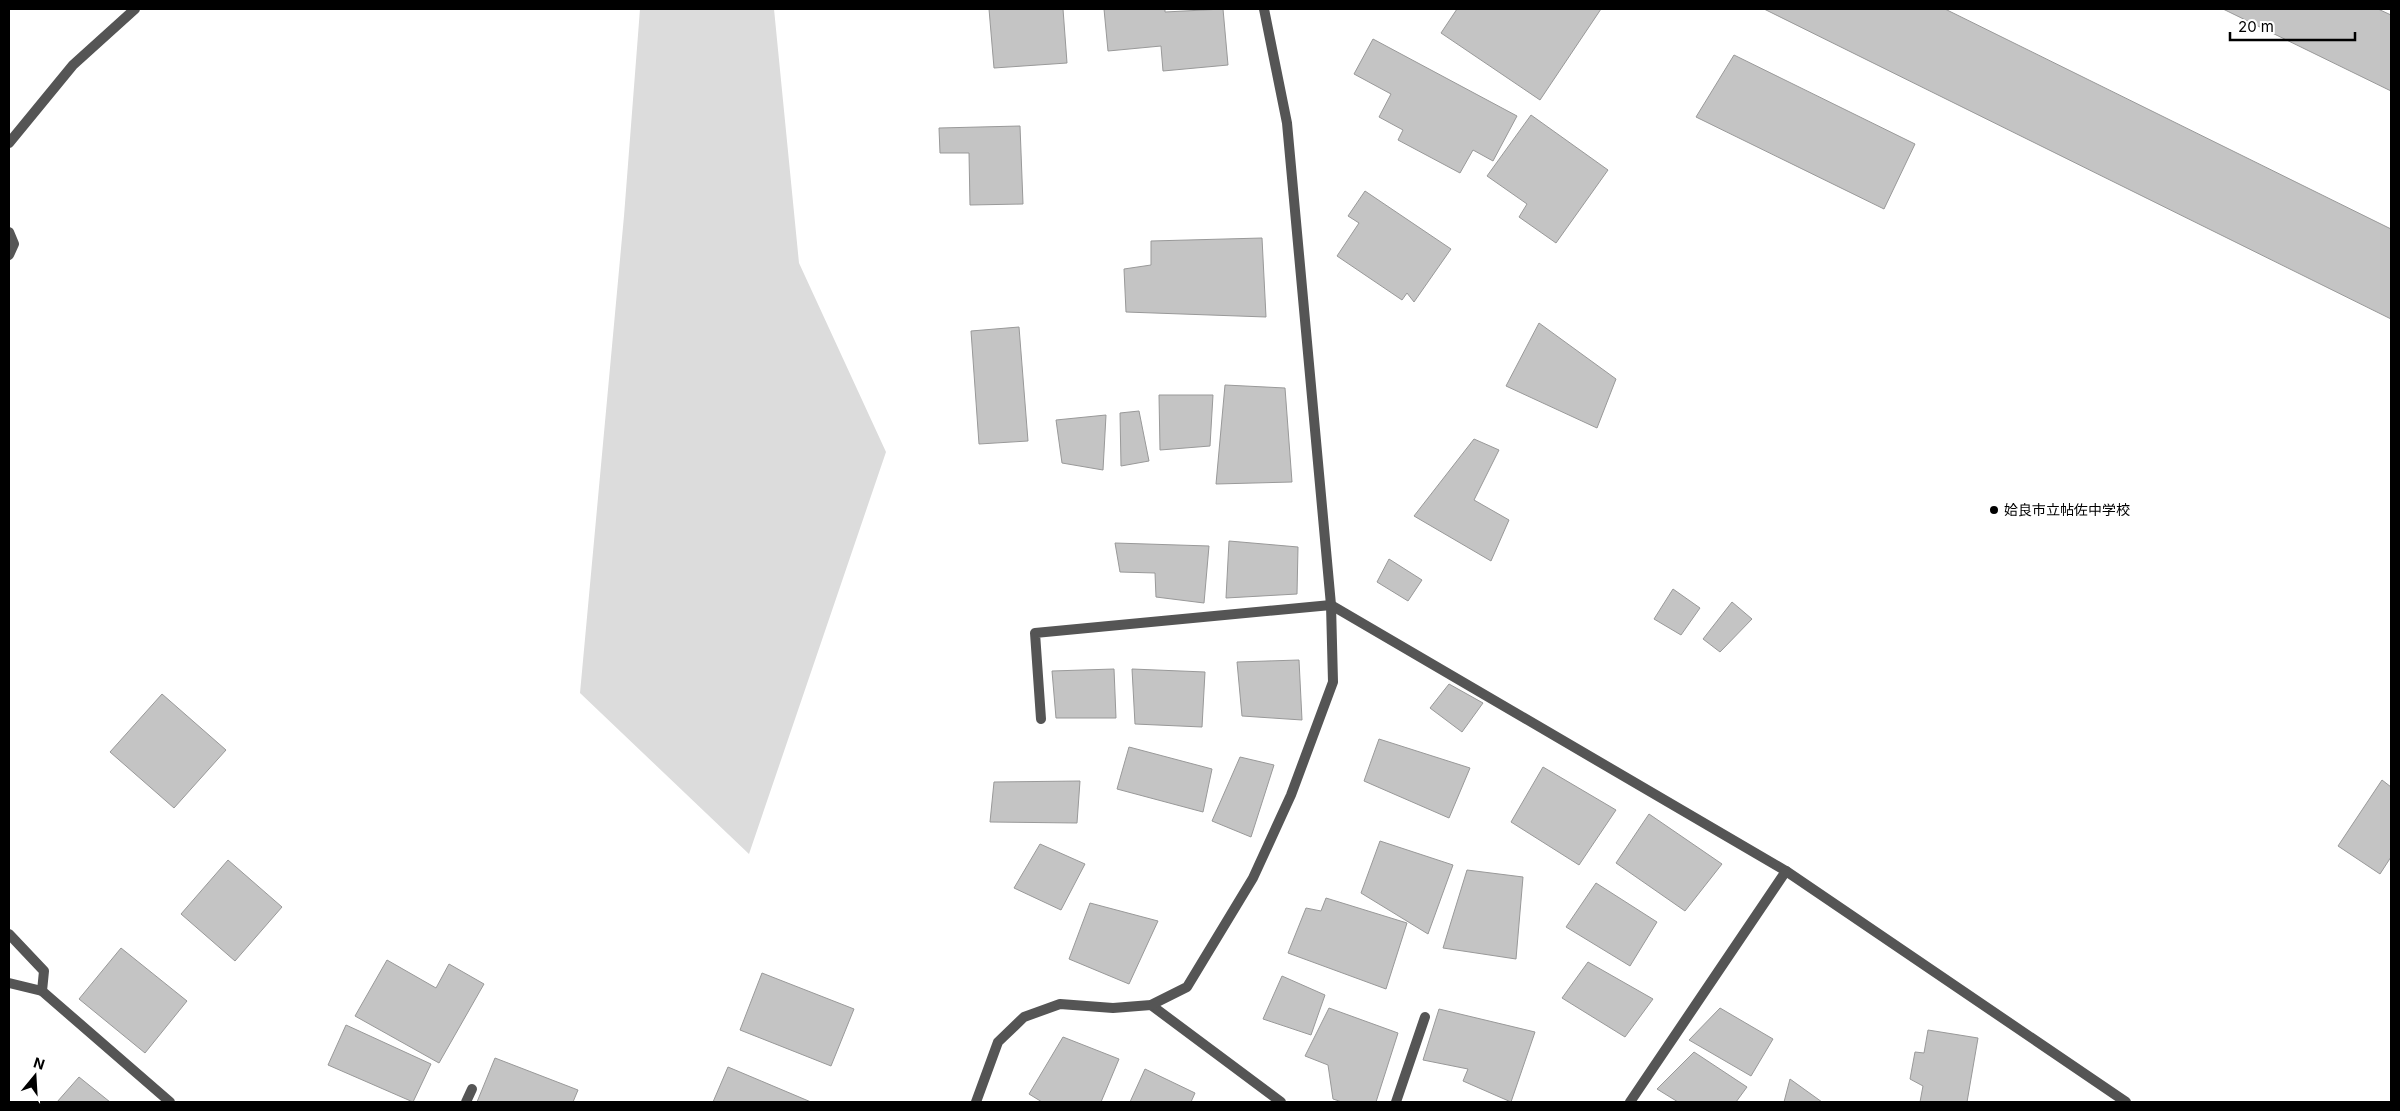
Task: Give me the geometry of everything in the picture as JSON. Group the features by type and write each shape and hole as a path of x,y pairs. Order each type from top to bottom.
{"street":[{"path":"9,143 74,65 135,9"},
{"path":"976,1102 998,1042 1024,1017 1060,1004 1113,1008 1151,1006 1187,987 1254,878 1291,795 1333,682 1331,605 1287,123 1264,9"},
{"path":"9,232 14,244 9,255"},
{"path":"1041,719 1035,633 1331,605 1786,872 2126,1102"},
{"path":"1630,1102 1786,872"},
{"path":"9,934 44,971 42,991"},
{"path":"9,983 42,991 170,1102"},
{"path":"1151,1006 1281,1102"},
{"path":"1396,1102 1425,1017"},
{"path":"466,1102 472,1089"}],"shaded area":[{"path":"640,9 774,9 799,263 886,452 749,854 580,693 624,216"}],"building":[{"path":"989,9 1063,9 1067,63 994,68"},
{"path":"1104,9 1165,9 1165,12 1223,9 1228,65 1163,71 1161,46 1108,51"},
{"path":"1457,9 1601,9 1540,100 1441,33"},
{"path":"1764,9 1945,9 2391,229 2391,319"},
{"path":"2223,9 2378,9 2391,15 2391,91"},
{"path":"1373,39 1517,116 1493,161 1473,150 1460,173 1398,140 1403,130 1379,117 1391,94 1354,74"},
{"path":"1734,55 1915,144 1884,209 1696,117"},
{"path":"1531,115 1608,170 1556,243 1519,217 1527,204 1487,176"},
{"path":"1020,126 1023,204 970,205 969,153 940,153 939,128"},
{"path":"1365,191 1451,249 1414,302 1407,293 1402,300 1337,256 1359,223 1348,216"},
{"path":"1262,238 1266,317 1126,312 1124,269 1151,265 1151,241"},
{"path":"1539,323 1616,379 1597,428 1506,386"},
{"path":"1019,327 1028,441 979,444 971,331"},
{"path":"1225,385 1285,388 1292,482 1216,484"},
{"path":"1159,395 1213,395 1210,446 1160,450"},
{"path":"1139,411 1149,461 1121,466 1120,413"},
{"path":"1106,415 1103,470 1062,463 1056,420"},
{"path":"1474,439 1499,450 1474,500 1509,520 1491,561 1414,516"},
{"path":"1229,541 1298,547 1297,594 1226,598"},
{"path":"1115,543 1209,546 1204,603 1156,597 1155,573 1120,572"},
{"path":"1389,559 1422,580 1408,601 1377,582"},
{"path":"1673,589 1700,608 1681,635 1654,619"},
{"path":"1732,602 1752,619 1720,652 1703,639"},
{"path":"1299,660 1302,720 1242,716 1237,662"},
{"path":"1114,669 1116,718 1056,718 1052,671"},
{"path":"1132,669 1205,672 1202,727 1135,724"},
{"path":"1449,684 1483,703 1462,732 1430,708"},
{"path":"162,694 226,750 174,808 110,752"},
{"path":"1379,739 1470,768 1449,818 1364,781"},
{"path":"1129,747 1212,769 1203,812 1117,789"},
{"path":"1240,757 1274,765 1251,837 1212,821"},
{"path":"1543,767 1616,810 1579,865 1511,822"},
{"path":"2382,780 2391,787 2391,857 2380,874 2338,846"},
{"path":"1080,781 1077,823 990,822 994,782"},
{"path":"1649,814 1722,864 1685,911 1616,863"},
{"path":"1380,841 1453,865 1428,934 1361,893"},
{"path":"1040,844 1085,864 1061,910 1014,888"},
{"path":"228,860 282,907 235,961 181,914"},
{"path":"1467,870 1523,877 1516,959 1443,948"},
{"path":"1596,883 1657,922 1630,966 1566,927"},
{"path":"1326,898 1407,923 1386,989 1288,953 1306,908 1321,911"},
{"path":"1090,903 1158,921 1129,984 1069,959"},
{"path":"121,948 187,1001 145,1053 79,999"},
{"path":"387,960 436,988 449,964 484,984 439,1063 355,1016"},
{"path":"1588,962 1653,999 1625,1037 1562,998"},
{"path":"762,973 854,1009 831,1066 740,1030"},
{"path":"1282,976 1325,995 1311,1035 1263,1019"},
{"path":"1329,1008 1398,1033 1376,1102 1342,1102 1333,1099 1328,1065 1305,1056"},
{"path":"1720,1008 1773,1039 1751,1076 1689,1040"},
{"path":"1439,1009 1535,1032 1511,1102 1463,1081 1468,1069 1423,1060"},
{"path":"346,1025 431,1064 413,1102 328,1065"},
{"path":"1928,1030 1978,1038 1967,1102 1920,1102 1923,1086 1910,1079 1915,1052 1924,1053"},
{"path":"1063,1037 1119,1059 1101,1102 1042,1102 1029,1094"},
{"path":"1694,1052 1747,1087 1736,1102 1678,1102 1657,1089"},
{"path":"495,1058 578,1090 573,1102 477,1102"},
{"path":"728,1067 811,1102 713,1102"},
{"path":"1145,1069 1195,1093 1191,1102 1130,1102"},
{"path":"79,1077 110,1102 57,1102"},
{"path":"1790,1079 1822,1102 1784,1102"}],"place":[{"name":"姶良市立帖佐中学校","path":"1994,510"}]}
